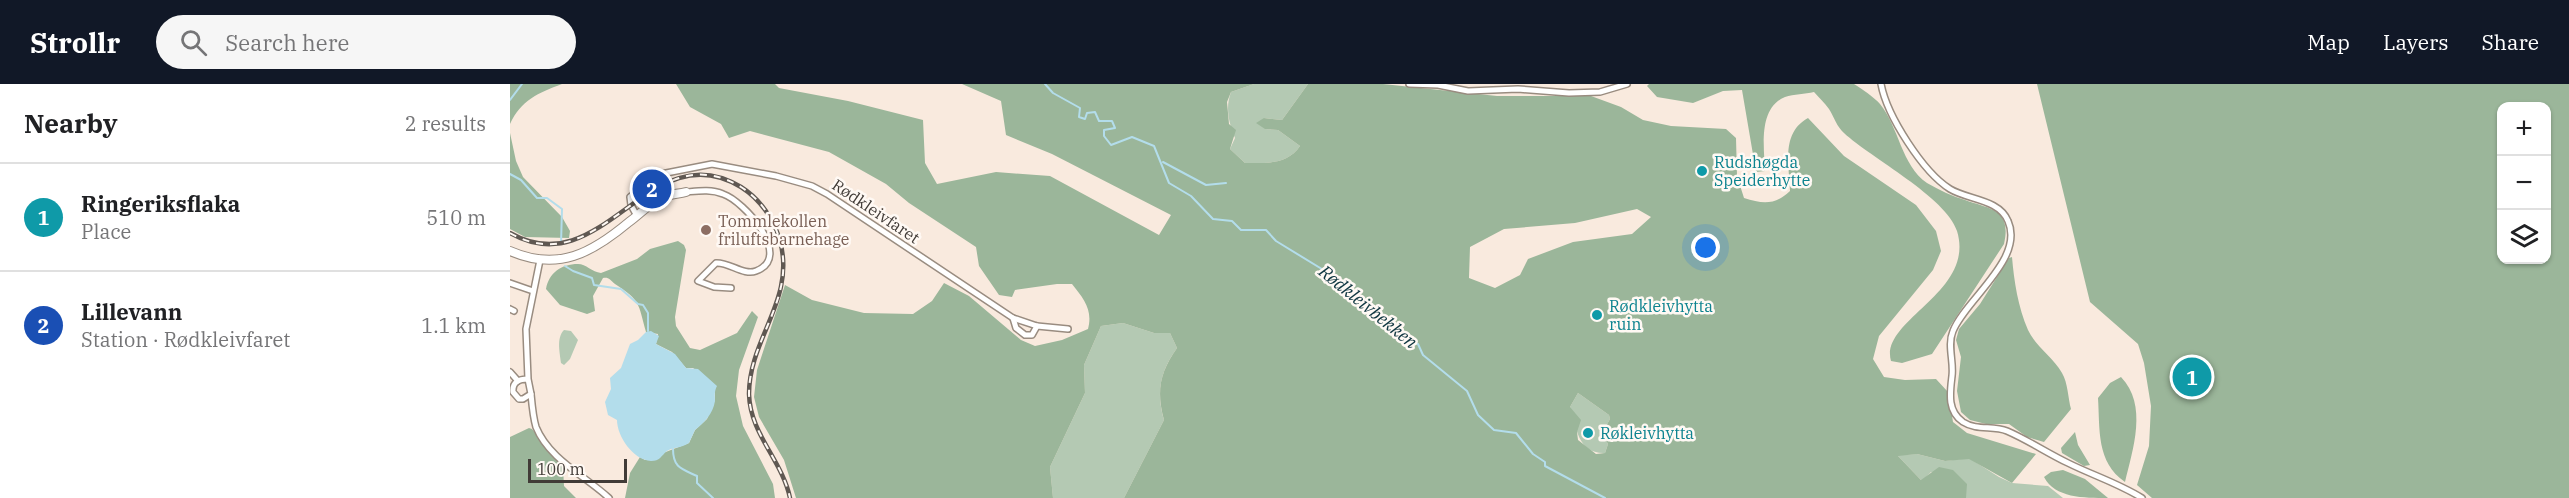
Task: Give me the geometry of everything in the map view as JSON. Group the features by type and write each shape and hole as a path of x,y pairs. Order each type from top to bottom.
{"street":[{"path":"1409,84 1438,85 1468,91 1518,89 1569,93 1600,92 1627,84"},
{"path":"1881,84 1897,122 1924,166 1952,190 1996,207 2005,215 2010,226 2010,244 2002,261 1953,331 1950,396 1953,411 1966,424 2009,432 2142,498"},
{"name":"Rødkleivfaret","path":"637,216 631,205 630,197 656,176 716,164 793,181 827,194 1013,318 1037,326 1068,329"},
{"path":"510,251 540,260 562,260 585,252 610,237 663,197 686,192 708,191 730,196 749,211 764,234 769,252 761,269 750,272 716,263 698,281 714,288 731,288"},
{"path":"540,260 526,328 528,379 534,421 545,442 566,464 609,498"},
{"path":"510,283 533,291"},
{"name":"Rødkleivfaret","path":"1013,318 1016,328 1024,335 1032,335 1037,326"},
{"path":"510,372 518,381"},
{"path":"528,379 518,381 513,388 515,396 523,399 531,394"}],"green space":[{"path":"510,84 562,84 531,98 519,109 510,124"},
{"path":"676,84 775,84 779,88 848,101 923,120 925,163 937,184 996,172 1050,176 1159,235 1171,215 1052,154 1006,135 1001,101 962,84 1254,84 1231,92 1227,102 1229,124 1236,130 1230,149 1245,163 1276,162 1289,157 1300,146 1278,130 1265,129 1256,123 1264,118 1282,120 1308,84 1383,84 1497,96 1591,96 1621,107 1643,120 1671,126 1726,129 1736,138 1737,176 1744,198 1763,202 1779,199 1790,191 1788,150 1790,141 1799,124 1808,118 1844,156 1916,205 1936,231 1941,251 1933,270 1879,336 1873,359 1884,377 1905,380 1936,379 1948,392 1953,422 1967,433 2036,454 2012,483 1969,459 1945,461 1917,454 1898,456 1921,480 1939,467 1953,470 1967,484 1966,498 1124,498 1164,420 1160,400 1161,382 1167,365 1177,348 1170,333 1154,333 1123,323 1101,326 1084,365 1085,393 1050,467 1053,498 796,498 784,460 759,417 754,397 757,370 785,285 812,300 864,313 913,314 932,301 944,283 969,296 1021,340 1035,346 1062,340 1088,329 1088,310 1084,300 1072,284 1015,290 1012,297 999,295 979,266 976,247 909,203 886,184 829,152 750,131 729,138 721,124 690,107","holes":["1637,209 1651,217 1632,234 1573,242 1528,259 1520,275 1495,288 1469,278 1470,247 1504,229 1575,223","1578,393 1609,415 1610,419 1602,433 1608,444 1605,453 1596,454 1578,440 1577,432 1581,420 1570,407"]},
{"path":"1254,84 1308,84 1282,120 1264,118 1265,129 1278,130 1300,146 1289,157 1276,162 1245,163 1230,149 1235,138 1228,115 1231,92"},
{"path":"1649,84 1854,84 1880,104 1911,166 1918,175 1927,183 1955,197 1997,212 2005,224 2004,244 1932,354 1902,363 1891,361 1891,346 1899,332 1941,289 1953,272 1959,253 1957,231 1950,218 1938,205 1924,192 1844,133 1814,92 1785,97 1776,102 1770,110 1764,129 1765,171 1756,172 1742,90 1723,91 1693,103 1657,97 1647,86"},
{"path":"2037,84 2569,84 2569,498 2152,498 2137,485 2149,446 2151,406 2144,363 2138,344 2090,302"},
{"path":"510,133 516,161 523,177 562,217 570,231 569,238 525,237 510,229"},
{"path":"678,241 684,245 686,250 675,317 676,326 690,348 700,350 737,333 752,311 758,317 739,370 736,396 743,426 773,484 775,498 625,498 630,473 640,457 645,460 689,443 695,430 707,419 715,400 715,390 709,380 693,368 686,368 672,352 656,344 658,334 646,332 640,309 634,299 609,279 603,278 593,296 595,311 587,314 560,305 546,289 553,274 566,266 581,264 601,273 637,259 650,249"},
{"path":"2012,257 2017,294 2028,330 2062,373 2071,409 2044,442 2027,437 2009,424 1986,424 1970,420 1961,412 1957,391 1961,357 1956,340 1959,329 1980,304 2009,258"},
{"path":"1123,323 1154,333 1170,333 1177,348 1167,365 1161,382 1160,400 1164,420 1124,498 1053,498 1050,467 1085,393 1084,365 1101,326"},
{"path":"564,330 571,331 578,340 570,359 564,365 561,363 559,346"},
{"path":"2121,377 2129,388 2136,414 2134,442 2125,482 2109,465 2104,455 2101,444 2098,398 2110,383"},
{"path":"1578,393 1609,415 1610,419 1602,433 1608,444 1605,453 1589,449 1580,438 1570,407"},
{"path":"529,428 563,467 564,486 576,498 510,498 510,437"},
{"path":"2075,432 2078,445 2090,465 2084,466 2062,453 2061,448"},
{"path":"1917,454 1945,461 1969,458 2012,483 2048,486 2063,498 1966,498 1966,484 1931,472 1922,481 1897,455"},
{"path":"2063,470 2085,479 2108,498 2080,497 2055,489 2044,477 2051,472"}],"water":[{"path":"651,331 659,336 656,344 675,354 686,368 698,369 717,386 712,410 695,430 689,443 667,451 654,461 644,460 627,446 620,433 617,420 608,415 605,402 611,389 610,378 621,368 630,344"}],"waterway":[{"path":"510,100 522,84"},
{"name":"Rødkleivbekken","path":"1045,84 1053,93 1080,108 1079,117 1085,119 1087,113 1095,112 1099,121 1112,121 1115,128 1104,130 1104,136 1111,145 1132,137 1154,146 1169,183 1191,196 1213,219 1232,221 1241,230 1266,230 1276,241 1330,274 1380,321 1391,323 1408,343 1418,344 1423,355 1467,391 1478,415 1494,430 1516,433 1533,454 1545,462 1545,466 1605,498"},
{"path":"1163,162 1206,185 1226,183"},
{"path":"510,174 521,180 537,198 547,198 562,209 561,244"},
{"path":"565,266 592,278 594,285 621,289 638,304 643,305 648,313 648,331"},
{"path":"673,449 677,464 697,476 697,483 713,498"}],"railway":[{"path":"510,233 543,244 572,240 600,227 652,191 679,178 708,175 741,187 754,197 774,225 780,241 783,262 782,282 756,355 749,394 755,422 786,484 790,498"}],"place":[{"name":"Rudshøgda Speiderhytte","path":"1702,171"},
{"name":"Lillevann","path":"652,189"},
{"name":"Tommlekollen friluftsbarnehage","path":"706,230"},
{"name":"Rødkleivhytta ruin","path":"1597,315"},
{"name":"Ringeriksflaka","path":"2192,377"},
{"name":"Røkleivhytta","path":"1588,433"}]}
